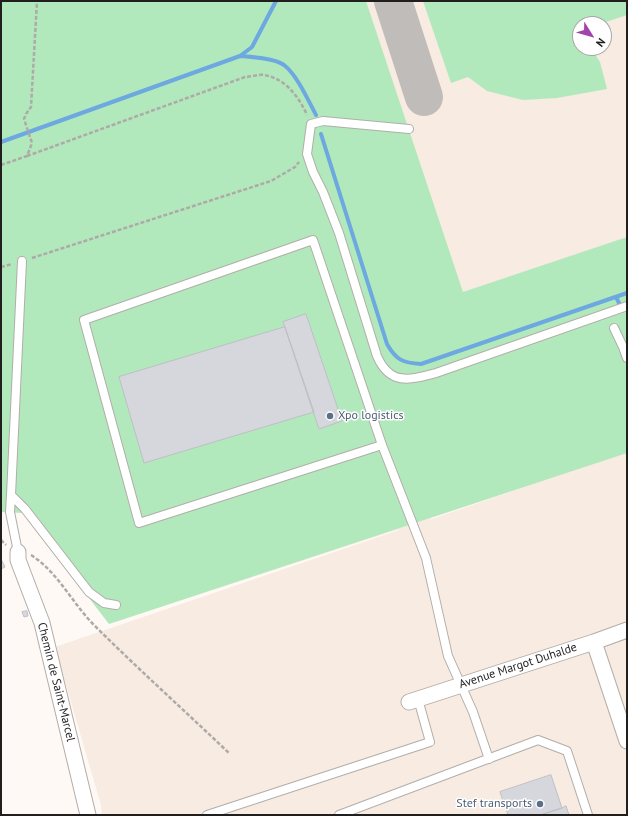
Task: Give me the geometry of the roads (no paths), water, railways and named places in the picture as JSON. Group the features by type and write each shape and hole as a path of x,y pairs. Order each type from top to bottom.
{"street":[{"name":"Chemin de Saint-Marcel","path":"24,553 18,560 42,623 88,815"},
{"name":"Avenue Margot Duhalde","path":"414,700 627,630"},
{"path":"594,642 627,742"}],"lane":[{"path":"409,129 323,121 311,124 307,154 339,233 377,356 382,367 390,375 409,380 422,377 627,306"},
{"path":"382,445 139,522 84,320 313,240 382,445 426,558 448,656 472,712 488,760"},
{"path":"22,261 10,512 24,553"},
{"path":"614,328 627,358"},
{"path":"11,495 25,509 89,592 104,603 116,605"},
{"path":"207,815 430,742 414,700"},
{"path":"339,815 538,740 567,752 588,815"}],"waterway":[{"path":"1,142 240,56 252,47 276,1"},
{"path":"240,56 269,59 284,65 298,81 316,115"},
{"path":"321,134 387,344 394,354 401,360 409,363 421,364 627,293"},
{"path":"616,297 619,303"}],"place":[{"name":"Xpo logistics","path":"330,416"},
{"name":"Stef transports","path":"540,804"}]}
